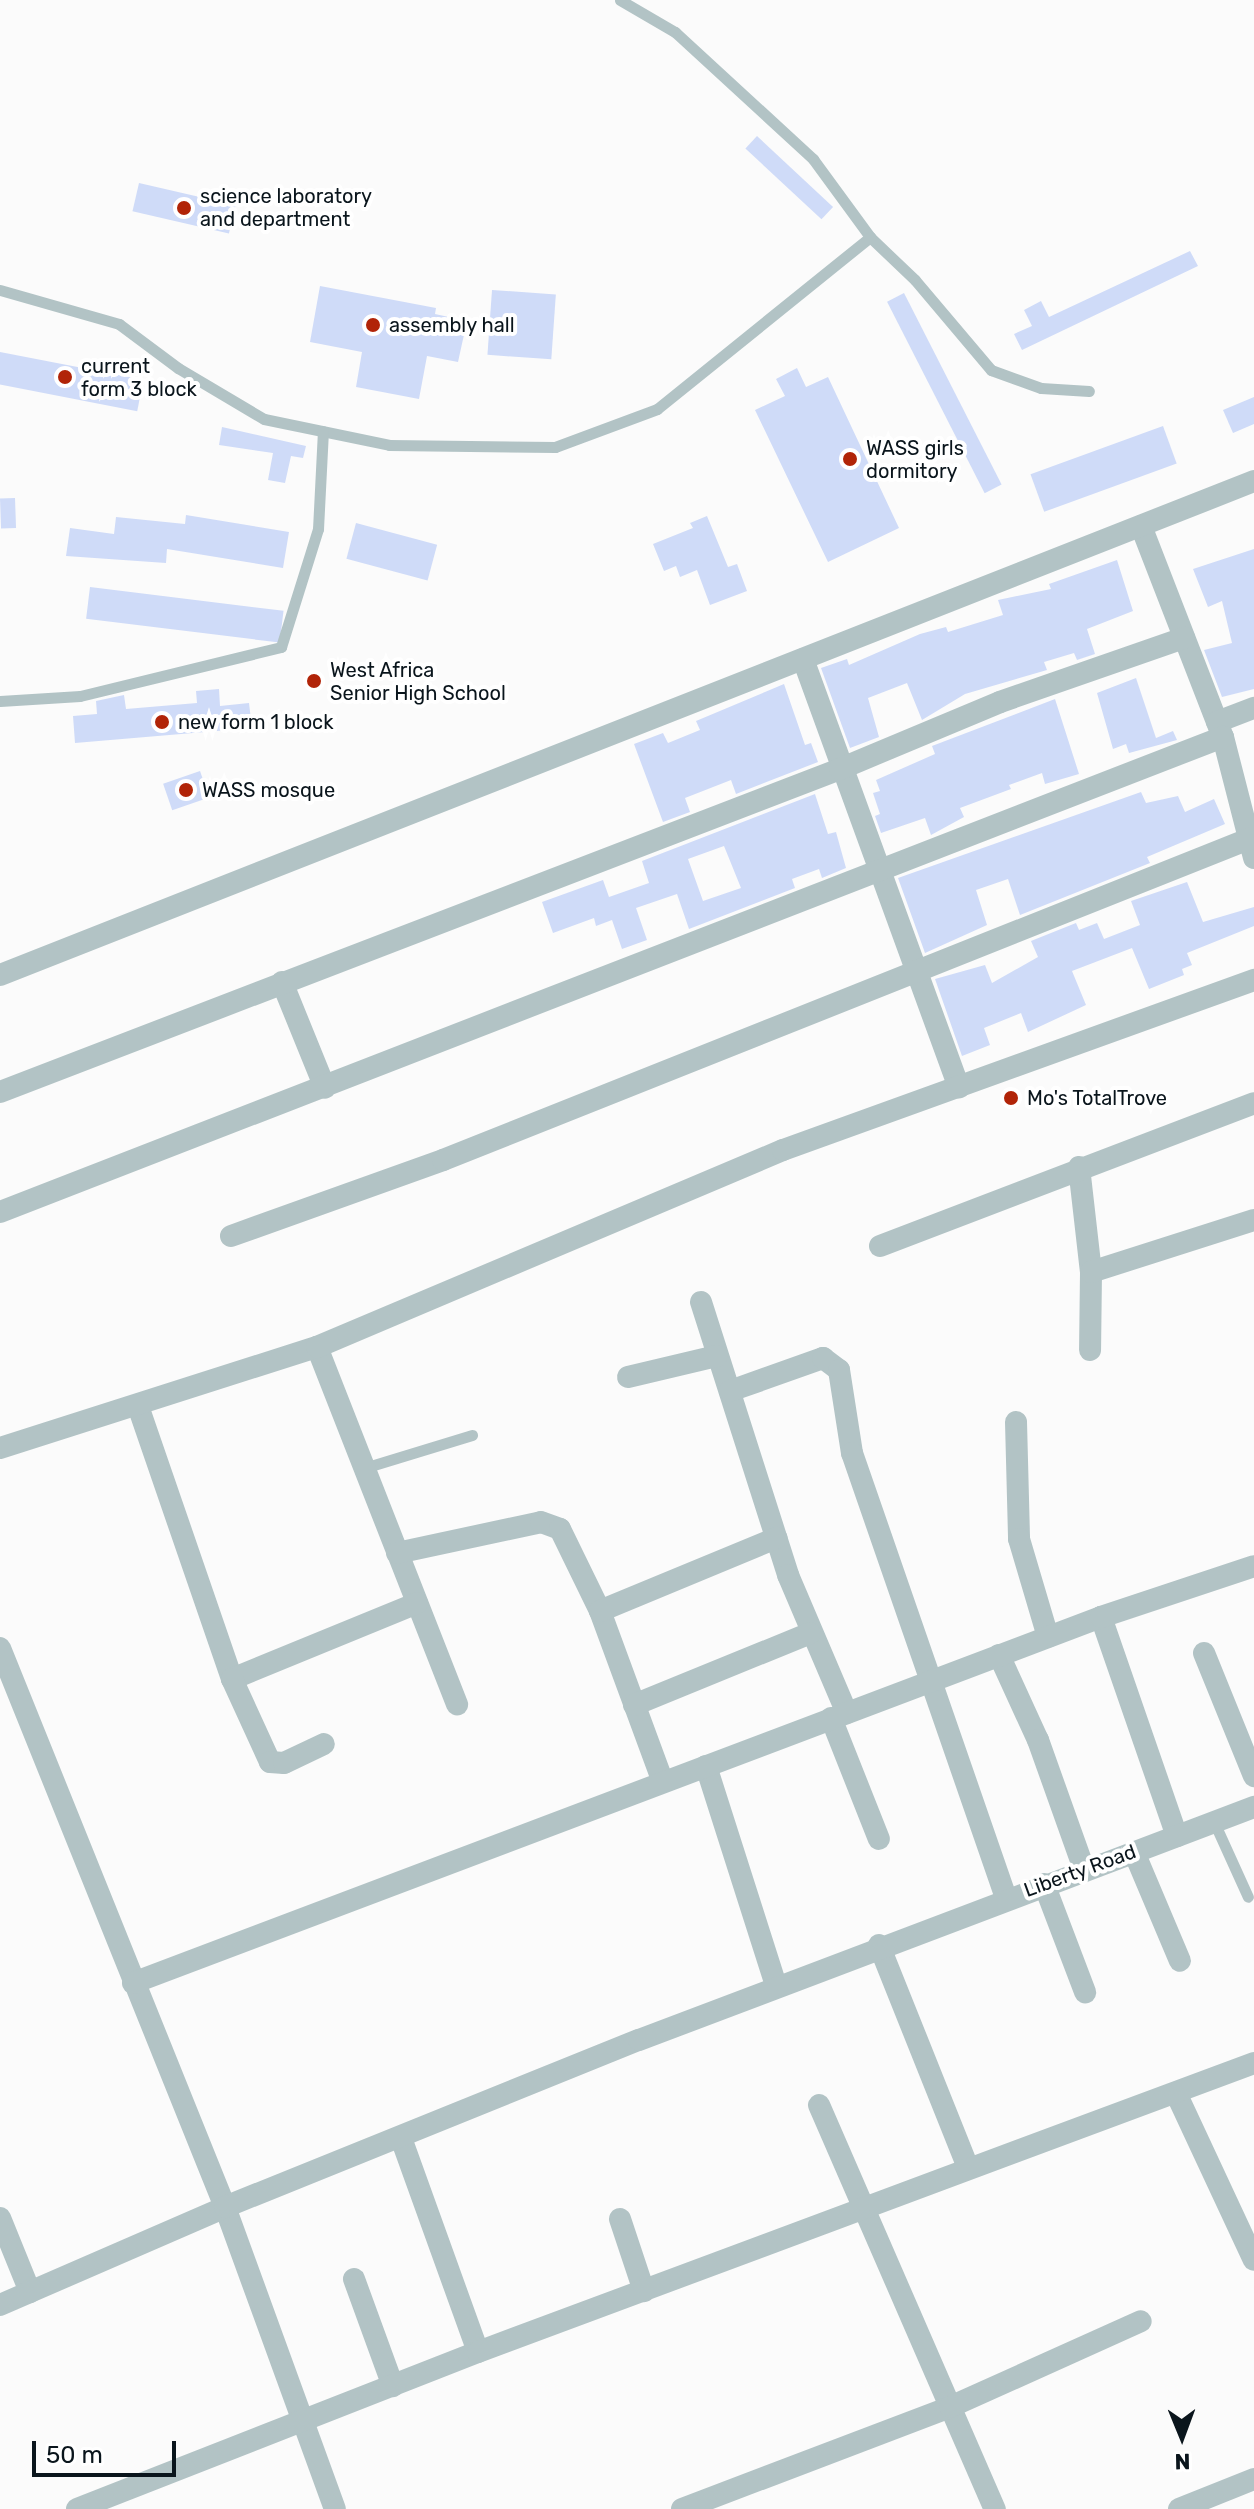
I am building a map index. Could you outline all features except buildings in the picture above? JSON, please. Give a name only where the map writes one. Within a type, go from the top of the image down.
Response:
[{"type":"street","points":[[0,975],[1254,481]]},
{"type":"street","points":[[231,1236],[443,1160],[917,971],[1252,848],[1220,729],[1141,526]]},
{"type":"street","points":[[0,1092],[840,769],[1000,702],[1184,638]]},
{"type":"street","points":[[803,659],[840,769],[959,1087]]},
{"type":"street","points":[[0,1212],[880,870],[1220,729],[1254,708]]},
{"type":"street","points":[[0,1448],[317,1347],[783,1150],[1254,980]]},
{"type":"street","points":[[282,982],[325,1088]]},
{"type":"street","points":[[880,1246],[1079,1167],[1254,1103]]},
{"type":"street","points":[[1079,1167],[1091,1272],[1090,1350]]},
{"type":"street","points":[[1091,1272],[1254,1220]]},
{"type":"street","points":[[701,1302],[776,1538],[879,1839]]},
{"type":"street","points":[[317,1347],[457,1705]]},
{"type":"street","points":[[628,1377],[717,1356]]},
{"type":"street","points":[[730,1391],[823,1358],[839,1370],[852,1453],[1006,1898]]},
{"type":"street","points":[[138,1406],[232,1679],[270,1762],[284,1763],[324,1744]]},
{"type":"street","points":[[1016,1422],[1019,1539],[1048,1637]]},
{"type":"street","points":[[397,1553],[541,1522],[560,1529],[600,1611],[663,1782]]},
{"type":"street","points":[[600,1611],[776,1538]]},
{"type":"street","points":[[133,1983],[1101,1617],[1254,1566]]},
{"type":"street","points":[[232,1679],[417,1603]]},
{"type":"street","points":[[1101,1617],[1177,1836]]},
{"type":"street","points":[[634,1705],[810,1633]]},
{"type":"street","points":[[0,1648],[225,2207],[335,2509]]},
{"type":"street","points":[[1204,1653],[1254,1776]]},
{"type":"street","points":[[999,1655],[1038,1740],[1084,1869]]},
{"type":"street","points":[[706,1766],[776,1986]]},
{"type":"street","name":"Liberty Road","points":[[0,2305],[225,2207],[879,1945],[1254,1807]]},
{"type":"street","points":[[1134,1852],[1180,1961]]},
{"type":"street","points":[[1044,1884],[1085,1992]]},
{"type":"street","points":[[879,1945],[968,2168]]},
{"type":"street","points":[[77,2509],[478,2352],[862,2212],[968,2168],[1254,2063]]},
{"type":"street","points":[[1176,2093],[1254,2260]]},
{"type":"street","points":[[819,2105],[862,2212],[995,2509]]},
{"type":"street","points":[[401,2138],[478,2352]]},
{"type":"street","points":[[0,2218],[30,2292]]},
{"type":"street","points":[[620,2219],[644,2291]]},
{"type":"street","points":[[354,2279],[393,2386]]},
{"type":"street","points":[[682,2509],[950,2407],[1141,2321]]},
{"type":"street","points":[[1179,2509],[1254,2479]]},
{"type":"lane","points":[[620,0],[675,32],[728,77],[813,159],[870,237],[915,280],[991,370],[1041,388],[1089,391]]},
{"type":"lane","points":[[0,290],[119,324],[178,368],[264,419],[389,445],[478,450],[555,447],[619,426],[683,392],[870,237]]},
{"type":"lane","points":[[0,701],[80,696],[281,647],[318,529],[323,431]]},
{"type":"lane","points":[[364,1468],[472,1435]]},
{"type":"lane","points":[[1214,1822],[1248,1897]]},
{"type":"place","name":"science laboratory and department","points":[[184,208]]},
{"type":"place","name":"assembly hall","points":[[373,325]]},
{"type":"place","name":"current form 3 block","points":[[65,377]]},
{"type":"place","name":"WASS girls dormitory","points":[[850,459]]},
{"type":"place","name":"West Africa Senior High School","points":[[314,681]]},
{"type":"place","name":"new form 1 block","points":[[162,722]]},
{"type":"place","name":"WASS mosque","points":[[186,790]]},
{"type":"place","name":"Mo's TotalTrove","points":[[1011,1098]]}]
